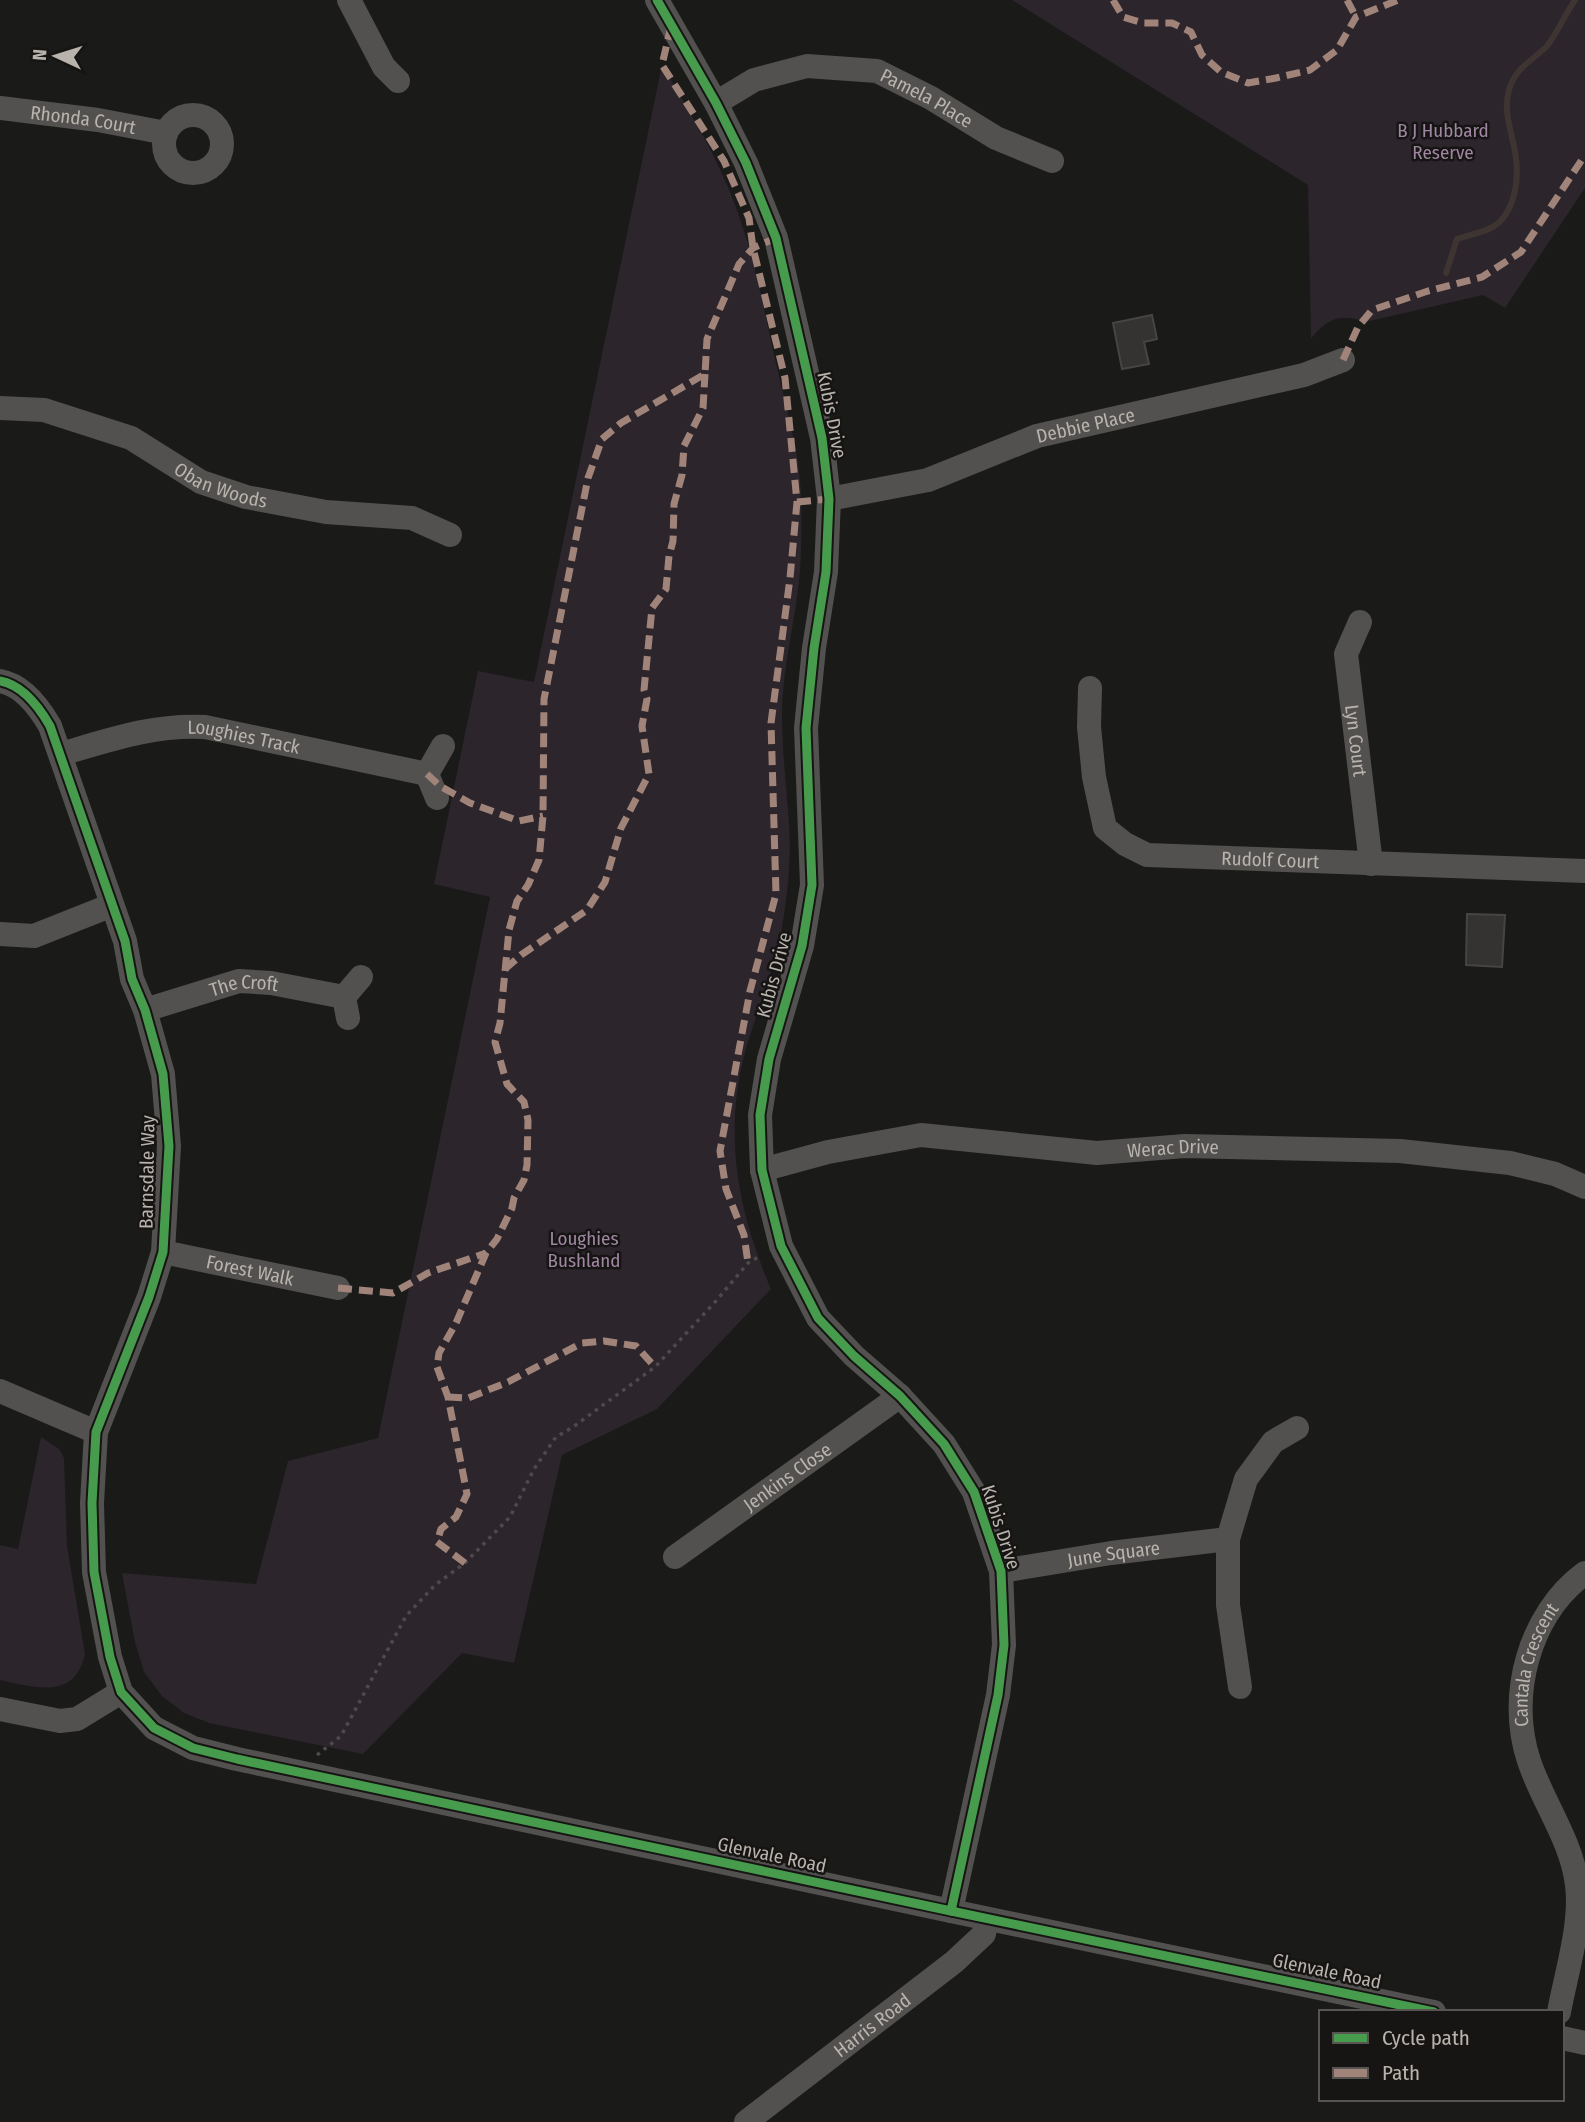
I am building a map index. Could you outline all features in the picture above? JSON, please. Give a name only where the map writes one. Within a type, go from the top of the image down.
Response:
[{"type":"street","points":[[349,0],[384,67],[398,81]]},
{"type":"street","name":"Kubis Drive","points":[[657,0],[716,103],[746,163],[776,238],[822,438],[828,499],[826,572],[814,648],[806,728],[812,885],[802,946],[769,1059],[760,1115],[762,1170],[781,1246],[818,1318],[854,1356],[900,1396],[944,1444],[974,1492],[1001,1571],[1004,1645],[999,1695],[951,1912]]},
{"type":"street","name":"Pamela Place","points":[[716,103],[754,80],[807,66],[877,71],[931,98],[996,138],[1052,161]]},
{"type":"street","name":"Rhonda Court","points":[[0,108],[98,120],[166,133]]},
{"type":"street","name":"Debbie Place","points":[[828,499],[928,480],[1037,436],[1304,375],[1343,360]]},
{"type":"street","name":"Oban Woods","points":[[0,408],[44,410],[131,438],[201,482],[246,497],[326,512],[412,518],[450,535]]},
{"type":"street","name":"Lyn Court","points":[[1360,622],[1346,654],[1371,864]]},
{"type":"street","name":"Barnsdale Way","points":[[0,681],[8,682],[38,706],[50,726],[125,941],[132,979],[145,1010],[163,1074],[169,1146],[163,1252],[149,1297],[96,1433],[92,1503],[94,1572],[110,1657],[121,1692]]},
{"type":"street","name":"Rudolf Court","points":[[1090,688],[1089,727],[1094,777],[1105,828],[1125,844],[1147,855],[1585,871]]},
{"type":"street","name":"Loughies Track","points":[[61,754],[154,728],[205,727],[428,774]]},
{"type":"street","points":[[437,798],[428,774],[443,746]]},
{"type":"street","points":[[0,934],[34,936],[112,905]]},
{"type":"street","name":"The Croft","points":[[145,1010],[239,981],[271,983],[346,1008],[361,977]]},
{"type":"street","name":"Werac Drive","points":[[762,1170],[828,1152],[920,1135],[1097,1153],[1185,1146],[1400,1151],[1510,1163],[1555,1174],[1585,1187]]},
{"type":"street","name":"Forest Walk","points":[[163,1252],[344,1289]]},
{"type":"street","points":[[0,1391],[96,1433]]},
{"type":"street","name":"Jenkins Close","points":[[675,1557],[900,1396]]},
{"type":"street","points":[[1240,1687],[1228,1605],[1228,1539],[1246,1479],[1273,1442],[1297,1428]]},
{"type":"street","name":"June Square","points":[[1001,1571],[1111,1553],[1228,1539]]},
{"type":"street","name":"Cantala Crescent","points":[[1559,2010],[1578,1903],[1580,1871],[1528,1760],[1521,1729],[1520,1698],[1526,1663],[1540,1627],[1557,1601],[1585,1573]]},
{"type":"street","points":[[0,1709],[60,1721],[77,1719],[121,1692]]},
{"type":"street","name":"Glenvale Road","points":[[121,1692],[154,1728],[193,1748],[951,1912],[1424,2010]]},
{"type":"street","name":"Harris Road","points":[[746,2122],[954,1962],[984,1934],[987,1919]]},
{"type":"street","points":[[1564,2038],[1585,2043]]},
{"type":"path","points":[[297,1771],[341,1736],[406,1616],[435,1585],[464,1563],[510,1517],[534,1469],[556,1437],[654,1367],[716,1301],[748,1262]]},
{"type":"green space","name":"B J Hubbard Reserve","points":[[1012,0],[1585,0],[1585,188],[1505,308],[1483,295],[1365,322],[1349,318],[1335,319],[1323,326],[1311,339],[1308,185]]},
{"type":"green space","name":"Loughies Bushland","points":[[662,65],[709,147],[740,217],[793,435],[800,485],[800,568],[785,674],[782,717],[790,835],[788,887],[779,942],[748,1042],[736,1105],[735,1136],[741,1197],[771,1289],[657,1409],[562,1455],[514,1663],[462,1653],[363,1754],[209,1723],[184,1713],[162,1696],[144,1672],[135,1642],[122,1573],[256,1584],[288,1461],[378,1438],[490,897],[434,884],[478,671],[534,682]]},
{"type":"green space","points":[[41,1437],[59,1449],[64,1458],[67,1546],[85,1654],[80,1669],[72,1679],[63,1685],[51,1687],[26,1686],[0,1680],[0,1545],[18,1549]]},
{"type":"building","points":[[1152,315],[1157,339],[1144,342],[1149,364],[1122,369],[1113,323]]},
{"type":"building","points":[[1467,914],[1505,915],[1502,967],[1466,965]]},
{"type":"waterway","points":[[1446,273],[1457,239],[1493,227],[1510,206],[1516,187],[1517,168],[1507,108],[1509,90],[1520,70],[1547,46],[1575,0]]},
{"type":"marked path","points":[[1113,0],[1123,17],[1143,23],[1172,23],[1191,32],[1202,55],[1221,72],[1248,83],[1310,70],[1337,50],[1356,17],[1398,0]]},
{"type":"marked path","points":[[1347,0],[1356,17]]},
{"type":"marked path","points":[[671,26],[662,65],[724,161],[749,218],[753,248],[785,378],[797,502],[771,723],[776,894],[750,991],[720,1151],[726,1189],[744,1235],[748,1263]]},
{"type":"marked path","points":[[1343,360],[1358,327],[1372,310],[1428,291],[1482,277],[1521,252],[1585,155]]},
{"type":"marked path","points":[[465,1563],[437,1542],[441,1529],[456,1517],[467,1494],[448,1397],[437,1367],[439,1353],[456,1323],[486,1253],[497,1239],[512,1208],[514,1198],[524,1180],[527,1165],[528,1120],[524,1102],[507,1084],[495,1042],[500,1023],[509,930],[517,901],[528,885],[539,860],[543,816],[544,699],[588,478],[602,439],[621,423],[705,374],[707,339],[739,264],[753,248],[776,238]]},
{"type":"marked path","points":[[505,969],[587,910],[605,882],[621,828],[649,774],[642,726],[647,699],[644,690],[652,608],[666,589],[673,541],[674,504],[682,475],[684,446],[703,408],[705,374]]},
{"type":"marked path","points":[[797,502],[829,499]]},
{"type":"marked path","points":[[427,774],[440,786],[470,803],[519,821],[543,816]]},
{"type":"marked path","points":[[338,1288],[393,1293],[428,1273],[486,1253]]},
{"type":"marked path","points":[[448,1397],[468,1398],[508,1382],[582,1343],[604,1341],[636,1346],[655,1367]]},
{"type":"cycle path","points":[[657,0],[716,103],[746,163],[776,238],[822,438],[829,499],[826,572],[814,648],[806,728],[812,885],[802,946],[769,1059],[760,1115],[762,1170],[781,1246],[818,1318],[854,1356],[900,1396],[944,1444],[974,1492],[1001,1571],[1004,1645],[998,1695],[951,1911]]},
{"type":"cycle path","points":[[0,681],[23,692],[50,726],[125,941],[132,979],[145,1010],[163,1074],[169,1146],[163,1252],[149,1297],[96,1432],[92,1503],[94,1572],[110,1657],[121,1692],[154,1728],[193,1748],[237,1759],[1424,2010]]}]
